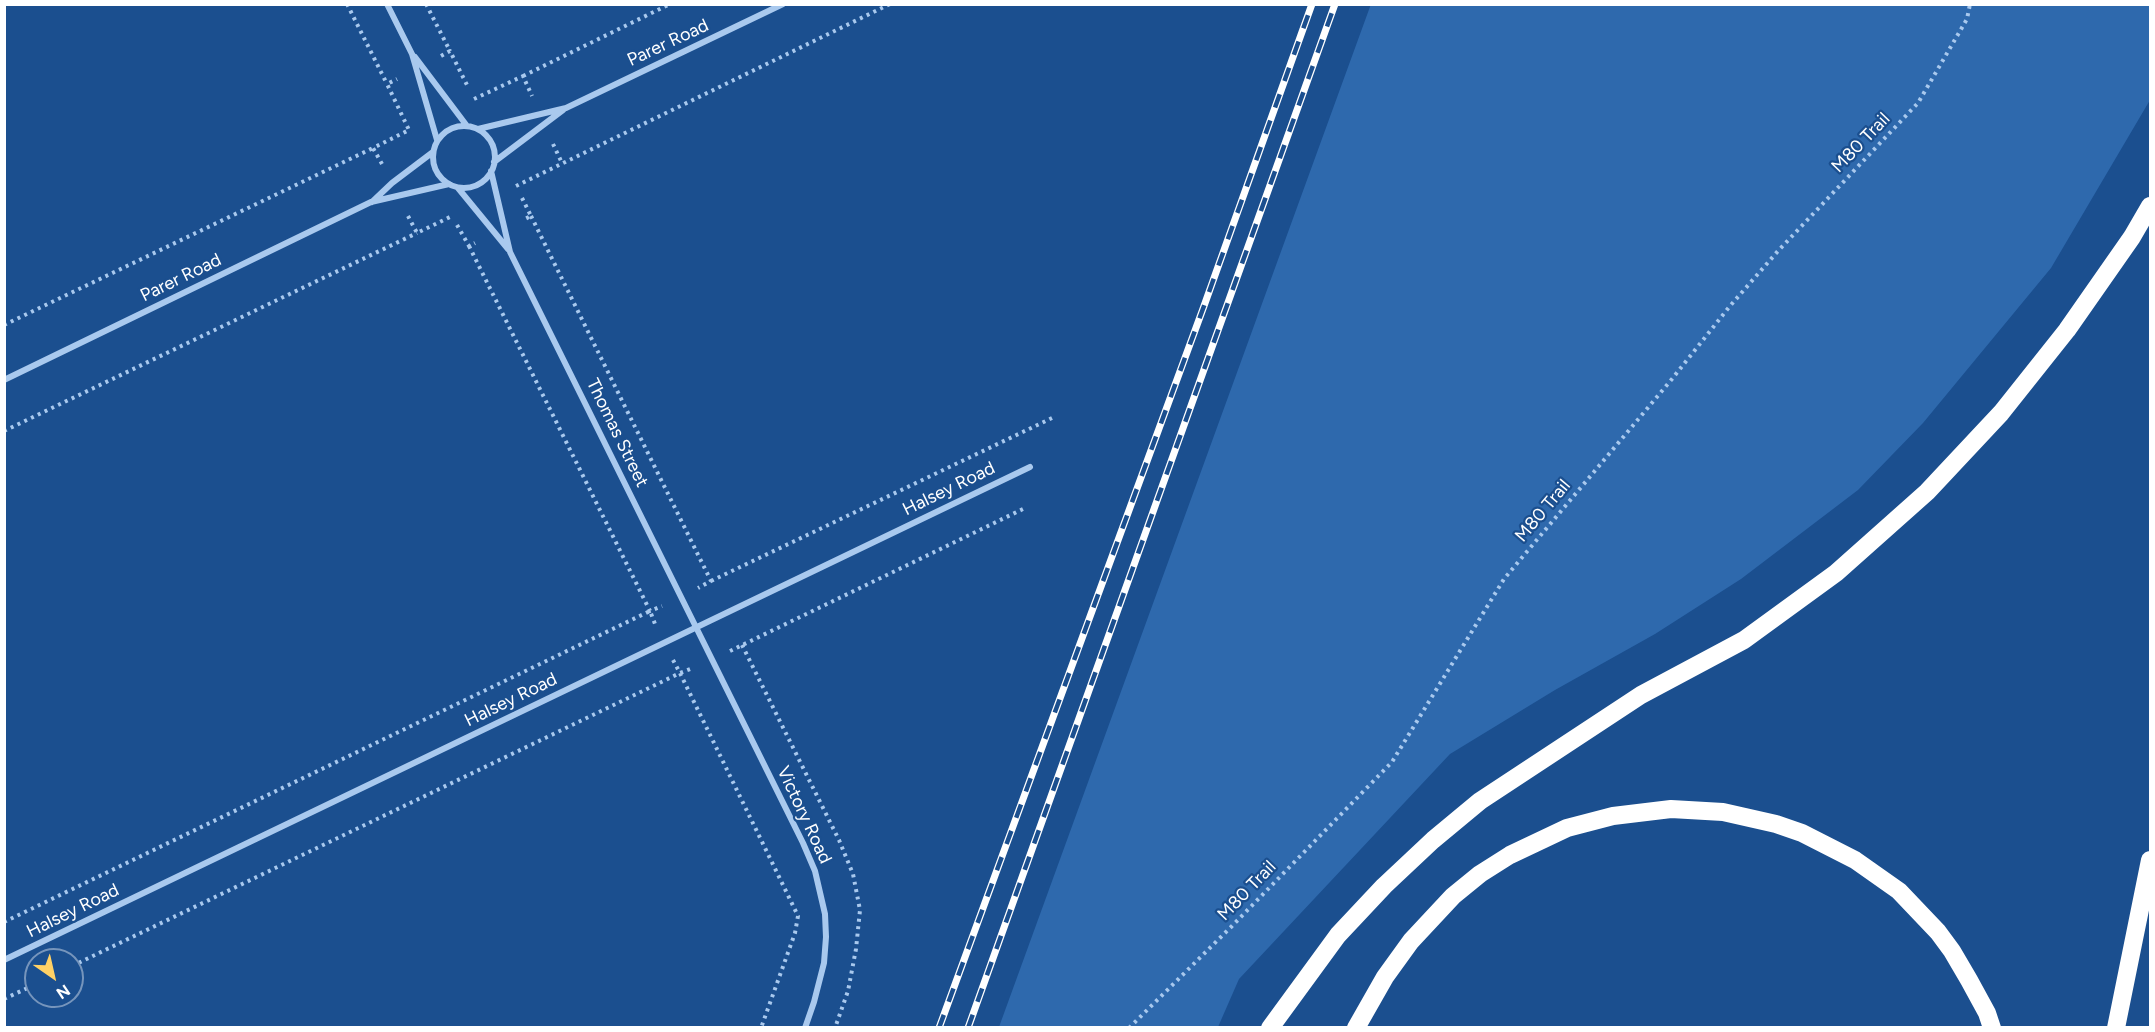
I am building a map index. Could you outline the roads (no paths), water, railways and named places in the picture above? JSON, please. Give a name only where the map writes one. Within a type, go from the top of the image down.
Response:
[{"type":"highway","points":[[1270,1028],[1338,935],[1384,886],[1433,840],[1480,801],[1641,695],[1744,640],[1836,573],[1927,492],[2001,413],[2067,330],[2151,206]]},
{"type":"highway","points":[[1356,1028],[1385,977],[1411,941],[1453,896],[1480,874],[1510,855],[1567,828],[1613,816],[1671,809],[1724,812],[1776,824],[1802,833],[1855,860],[1899,891],[1938,932],[1969,980],[1987,1013],[1992,1028]]},
{"type":"highway","points":[[2116,1028],[2151,860]]},
{"type":"street","points":[[387,4],[412,54],[437,140]]},
{"type":"street","name":"Parer Road","points":[[478,129],[566,108],[783,4]]},
{"type":"street","points":[[412,54],[467,126]]},
{"type":"street","name":"Parer Road","points":[[494,162],[566,108]]},
{"type":"street","points":[[467,126],[478,129],[492,143],[495,152],[494,162],[486,179],[468,188],[458,188],[441,179],[435,171],[433,152],[437,140],[450,129],[467,126]]},
{"type":"street","name":"Parer Road","points":[[371,202],[433,152]]},
{"type":"street","name":"Thomas Street","points":[[491,171],[510,252]]},
{"type":"street","name":"Parer Road","points":[[4,380],[371,202],[448,184]]},
{"type":"street","name":"Thomas Street","points":[[458,188],[510,252],[696,628]]},
{"type":"street","name":"Halsey Road","points":[[4,960],[1030,467]]},
{"type":"street","name":"Victory Road","points":[[696,628],[803,843],[820,890],[826,937],[824,963],[805,1028]]},
{"type":"railway","points":[[939,1028],[1204,306],[1312,4]]},
{"type":"railway","points":[[968,1028],[1335,4]]}]
